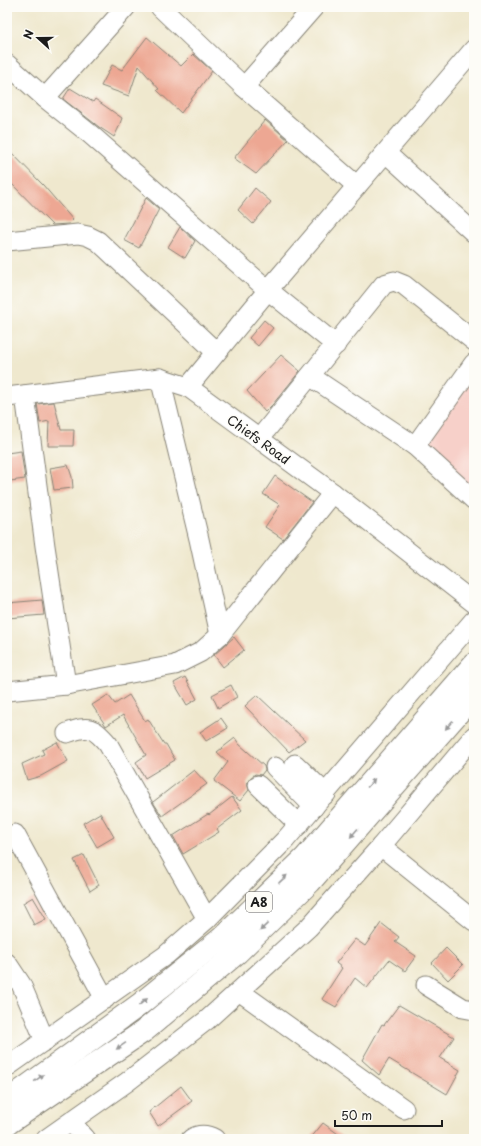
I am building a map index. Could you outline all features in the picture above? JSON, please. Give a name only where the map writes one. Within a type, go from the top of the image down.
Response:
[{"type":"highway","name":"A8","points":[[7,1101],[139,1005],[223,937],[305,858],[474,664]]},
{"type":"highway","name":"A8","points":[[7,1124],[144,1031],[238,952],[310,882],[474,695]]},
{"type":"street","points":[[45,98],[126,7]]},
{"type":"street","points":[[160,7],[244,87],[357,186]]},
{"type":"street","points":[[244,87],[314,7]]},
{"type":"street","points":[[188,387],[268,290],[474,49]]},
{"type":"street","points":[[7,64],[45,98],[90,134],[268,290],[336,344]]},
{"type":"street","points":[[386,153],[474,233]]},
{"type":"street","points":[[7,241],[78,234],[88,236],[98,241],[216,352]]},
{"type":"street","points":[[259,439],[384,284],[394,282],[404,285],[474,341]]},
{"type":"street","points":[[415,446],[474,363]]},
{"type":"street","points":[[310,376],[415,446],[474,500]]},
{"type":"street","points":[[160,378],[220,635]]},
{"type":"street","name":"Chiefs Road","points":[[16,396],[160,378],[188,387],[333,493],[474,603]]},
{"type":"street","points":[[16,396],[45,546],[66,685]]},
{"type":"street","points":[[7,691],[66,685],[175,665],[201,652],[220,635],[333,493]]},
{"type":"street","points":[[7,1067],[166,955],[207,919],[299,825],[474,620]]},
{"type":"street","points":[[67,734],[82,728],[90,729],[99,734],[108,744],[207,919]]},
{"type":"street","points":[[46,1139],[127,1082],[207,1020],[309,927],[381,846],[474,736]]},
{"type":"street","points":[[295,764],[320,801]]},
{"type":"street","points":[[275,767],[320,801]]},
{"type":"street","points":[[258,785],[299,825]]},
{"type":"street","points":[[15,834],[105,999]]},
{"type":"street","points":[[381,846],[474,921]]},
{"type":"street","points":[[7,963],[21,984],[45,1041]]},
{"type":"street","points":[[426,985],[463,1008],[474,1010]]},
{"type":"street","points":[[239,991],[404,1109]]},
{"type":"street","points":[[71,1122],[86,1139]]},
{"type":"street","points":[[191,1139],[200,1135],[208,1135],[215,1139]]},
{"type":"shaded area","points":[[474,367],[474,493],[421,444]]},
{"type":"building","points":[[147,37],[181,66],[193,54],[212,71],[181,113],[157,90],[159,89],[139,66],[129,96],[101,86],[112,65],[122,70]]},
{"type":"building","points":[[70,88],[93,102],[95,99],[122,118],[114,137],[63,99]]},
{"type":"building","points":[[265,120],[288,140],[256,174],[234,158]]},
{"type":"building","points":[[7,148],[43,185],[73,220],[69,224],[52,225],[7,179]]},
{"type":"building","points":[[255,188],[271,202],[253,224],[238,210]]},
{"type":"building","points":[[146,198],[159,209],[139,248],[124,240]]},
{"type":"building","points":[[180,227],[195,241],[185,258],[168,247]]},
{"type":"building","points":[[264,320],[273,328],[258,346],[249,338]]},
{"type":"building","points":[[281,355],[300,371],[265,412],[247,391]]},
{"type":"building","points":[[54,402],[61,430],[74,430],[73,446],[48,446],[49,421],[40,423],[37,404]]},
{"type":"building","points":[[21,451],[25,479],[10,481],[7,453]]},
{"type":"building","points":[[68,465],[72,477],[73,488],[54,490],[50,468]]},
{"type":"building","points":[[275,476],[312,502],[283,539],[265,527],[280,505],[263,494]]},
{"type":"building","points":[[42,600],[44,615],[7,618],[7,603]]},
{"type":"building","points":[[234,637],[244,650],[223,667],[214,655]]},
{"type":"building","points":[[185,677],[197,699],[187,705],[174,683]]},
{"type":"building","points":[[231,685],[237,697],[218,708],[212,695]]},
{"type":"building","points":[[108,695],[115,704],[129,695],[145,721],[148,719],[164,744],[166,744],[175,760],[145,778],[136,762],[146,755],[123,715],[106,726],[92,705]]},
{"type":"building","points":[[257,695],[305,740],[289,752],[245,706]]},
{"type":"building","points":[[221,718],[228,728],[206,741],[200,732]]},
{"type":"building","points":[[235,738],[239,744],[264,766],[265,770],[261,775],[255,774],[250,778],[247,783],[249,790],[240,801],[214,781],[228,762],[217,752]]},
{"type":"building","points":[[57,742],[68,761],[41,776],[27,780],[22,764],[44,754],[42,750]]},
{"type":"building","points":[[194,770],[207,784],[162,816],[153,802]]},
{"type":"building","points":[[232,797],[242,810],[217,829],[219,832],[183,854],[173,836],[208,814],[209,815]]},
{"type":"building","points":[[100,813],[114,837],[97,847],[83,823]]},
{"type":"building","points":[[84,855],[99,885],[90,891],[74,860]]},
{"type":"building","points":[[33,897],[46,919],[34,925],[23,903]]},
{"type":"building","points":[[381,923],[399,937],[395,942],[416,956],[405,971],[389,960],[367,988],[355,978],[336,1007],[322,999],[342,968],[336,963],[355,939],[365,946]]},
{"type":"building","points":[[446,948],[463,965],[448,980],[432,963]]},
{"type":"building","points":[[399,1005],[454,1037],[440,1058],[460,1070],[447,1094],[389,1059],[379,1075],[362,1060],[382,1024],[384,1025]]},
{"type":"building","points":[[181,1086],[192,1101],[158,1126],[149,1112]]},
{"type":"building","points":[[323,1123],[345,1139],[310,1139]]}]
